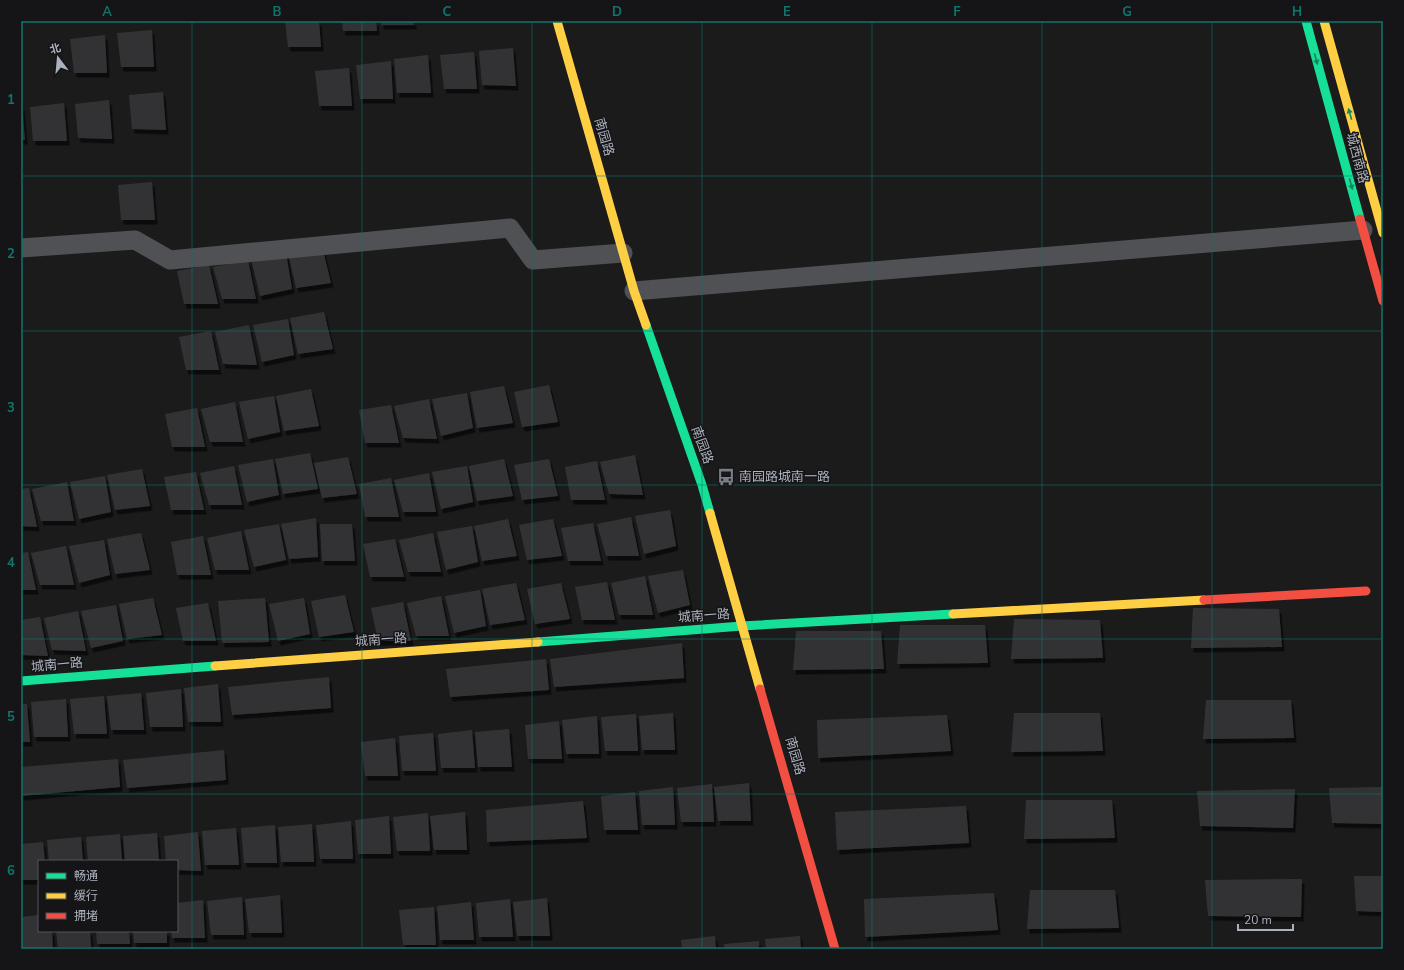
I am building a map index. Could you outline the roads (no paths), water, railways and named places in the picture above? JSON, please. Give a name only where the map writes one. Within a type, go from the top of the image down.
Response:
[{"type":"street","name":"南园路","points":[[558,21],[634,291],[702,485],[835,949]]},
{"type":"street","name":"城西南路","points":[[1306,21],[1383,301]]},
{"type":"street","name":"城西南路","points":[[1324,21],[1383,233]]},
{"type":"street","points":[[21,248],[135,240],[170,260],[510,228],[533,260],[623,253]]},
{"type":"street","points":[[634,291],[1363,230]]},
{"type":"street","name":"城南一路","points":[[21,681],[742,626],[1366,592]]},
{"type":"place","name":"南园路城南一路","points":[[726,477]]}]
